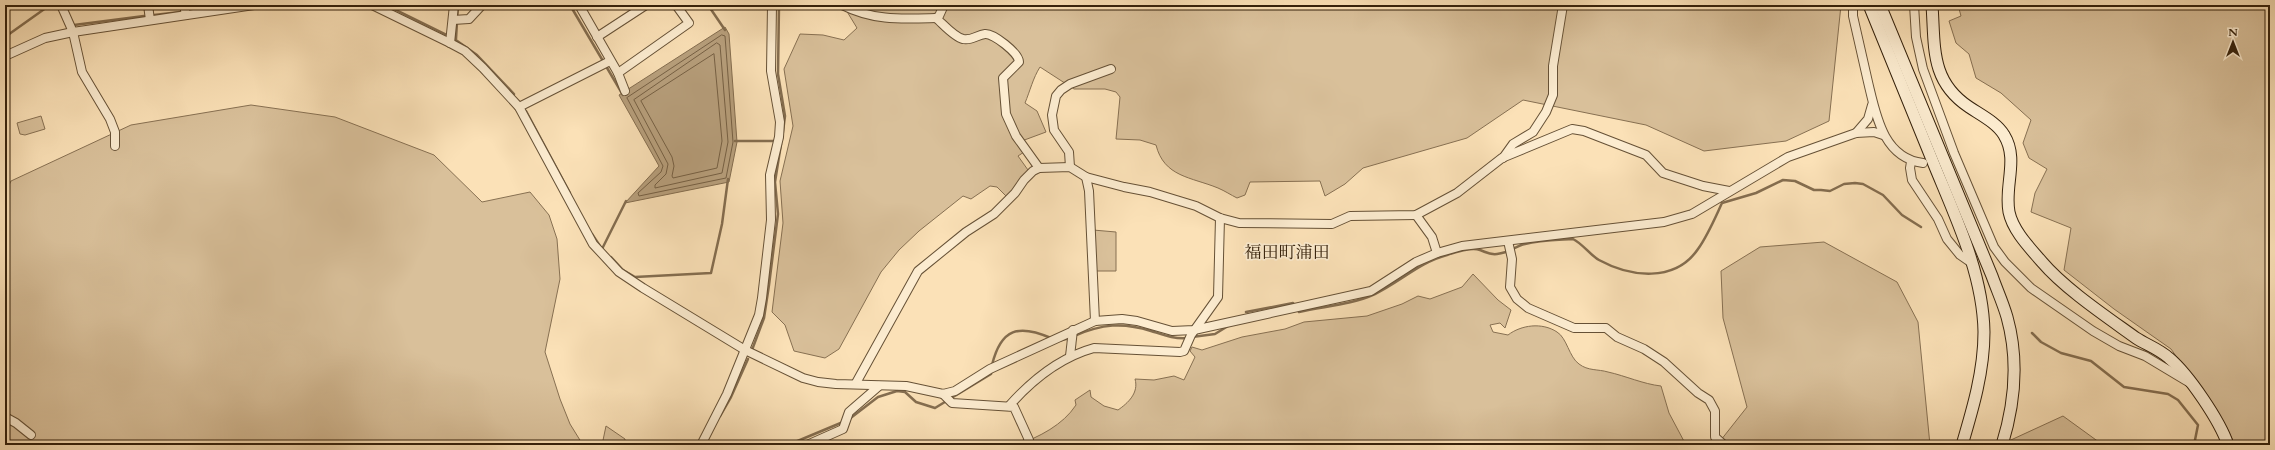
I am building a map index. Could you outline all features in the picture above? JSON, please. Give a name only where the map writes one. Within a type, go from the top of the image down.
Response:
[{"type":"street","points":[[61,5],[73,32],[82,72],[110,119],[115,132],[115,146]]},
{"type":"street","points":[[148,5],[150,20]]},
{"type":"street","points":[[184,5],[186,15]]},
{"type":"street","points":[[5,56],[45,38],[73,32],[186,15],[221,7],[254,5]]},
{"type":"street","points":[[372,5],[451,39],[484,68],[519,107],[576,216],[593,244],[604,258],[643,288],[745,350],[811,380],[836,384],[906,386],[947,399],[1014,407],[1029,440],[1025,445]]},
{"type":"street","points":[[451,39],[456,20],[454,5]]},
{"type":"street","points":[[456,20],[469,19],[482,5]]},
{"type":"street","points":[[579,5],[598,37],[606,63],[618,73],[625,90]]},
{"type":"street","points":[[598,37],[646,5]]},
{"type":"street","points":[[618,73],[689,23],[676,5]]},
{"type":"street","points":[[701,445],[727,394],[759,315],[762,298],[771,220],[770,175],[779,137],[780,122],[771,71],[772,5]]},
{"type":"street","points":[[842,5],[860,14],[872,17],[936,18],[962,39],[968,39],[985,34],[993,35],[1016,53],[1019,62],[1003,78],[1006,114],[1016,136],[1039,168]]},
{"type":"street","points":[[936,18],[939,16],[944,5]]},
{"type":"street","points":[[856,384],[918,271],[966,232],[994,214],[1015,193],[1024,180],[1033,171],[1039,168],[1070,167],[1086,177],[1150,192],[1196,206],[1220,218],[1239,223],[1332,224],[1350,216],[1416,214],[1457,193],[1502,158],[1513,144],[1533,132],[1546,112],[1552,95],[1553,66],[1563,5]]},
{"type":"street","points":[[1853,5],[1853,16],[1873,104],[1883,135],[1897,151],[1911,162],[1923,163]]},
{"type":"street","points":[[1869,5],[1973,264],[1980,295],[1983,349],[1979,385],[1962,445]]},
{"type":"street","points":[[1880,5],[1992,276],[2007,317],[2014,350],[2014,389],[2012,408],[2002,445]]},
{"type":"street","points":[[1914,5],[1916,37],[1923,69],[1952,154],[1994,247],[2005,262],[2031,288],[2093,331],[2120,346],[2145,356],[2190,383]]},
{"type":"street","points":[[1932,5],[1936,60],[1943,82],[1957,99],[1995,124],[2004,134],[2008,144],[2011,165],[2008,201],[2012,222],[2018,232],[2056,276],[2138,339],[2170,358],[2224,430],[2228,445]]},
{"type":"street","points":[[519,107],[606,63]]},
{"type":"street","points":[[1070,167],[1069,152],[1054,130],[1052,115],[1056,96],[1061,90],[1070,84],[1111,69]]},
{"type":"street","points":[[1856,133],[1868,118],[1873,104]]},
{"type":"street","points":[[1502,158],[1566,130],[1584,131],[1646,155],[1662,173],[1703,186],[1729,191]]},
{"type":"street","points":[[947,399],[955,390],[992,368],[1054,339],[1073,334],[1095,321],[1122,319],[1137,320],[1172,331],[1192,335],[1296,308],[1371,291],[1416,262],[1437,253],[1462,246],[1510,248],[1664,222],[1692,214],[1788,157],[1856,133],[1874,132],[1883,135]]},
{"type":"street","points":[[1911,162],[1910,168],[1912,180],[1938,219],[1947,239],[1960,255],[1973,264]]},
{"type":"street","points":[[1086,177],[1095,321]]},
{"type":"street","points":[[1416,214],[1432,237],[1437,253]]},
{"type":"street","points":[[1009,406],[1024,388],[1070,356],[1094,348],[1184,351],[1192,335],[1218,297],[1220,218]]},
{"type":"street","points":[[1510,248],[1510,287],[1517,299],[1528,308],[1574,328],[1606,328],[1617,337],[1644,349],[1664,362],[1698,393],[1709,400],[1714,411],[1715,437],[1724,445]]},
{"type":"street","points":[[1070,356],[1073,334]]},
{"type":"street","points":[[807,445],[840,430],[845,422],[879,386]]},
{"type":"street","points":[[5,418],[16,423],[30,435]]},
{"type":"shaded area","points":[[843,5],[1841,5],[1829,121],[1786,141],[1704,151],[1646,125],[1523,100],[1467,138],[1363,168],[1345,184],[1325,196],[1320,181],[1250,182],[1245,195],[1237,198],[1218,188],[1180,174],[1165,164],[1156,145],[1140,140],[1116,139],[1120,97],[1116,92],[1105,89],[1074,89],[1040,67],[1033,80],[1025,103],[1037,111],[1046,132],[1019,142],[1024,152],[1018,156],[1028,170],[1007,197],[997,187],[990,186],[971,199],[963,196],[919,231],[899,250],[881,272],[839,349],[825,358],[794,351],[785,325],[772,312],[783,223],[780,181],[793,126],[784,69],[800,34],[823,35],[844,40],[857,28]]},
{"type":"shaded area","points":[[1958,5],[2270,5],[2270,445],[2235,445],[2227,428],[2171,349],[2114,309],[2064,270],[2071,228],[2031,212],[2035,193],[2047,169],[2029,158],[2023,143],[2031,120],[2001,93],[1976,78],[1969,54],[1956,43],[1949,21],[1961,16]]},
{"type":"shaded area","points":[[251,105],[335,117],[434,155],[482,202],[530,192],[549,215],[557,239],[560,279],[545,352],[560,399],[570,424],[583,445],[5,445],[5,193],[11,181],[131,125]]},
{"type":"shaded area","points":[[41,116],[45,129],[25,135],[20,134],[17,123]]},
{"type":"shaded area","points":[[1093,230],[1116,232],[1116,271],[1094,271]]},
{"type":"shaded area","points":[[1824,242],[1897,282],[1918,322],[1930,445],[1717,445],[1747,407],[1723,318],[1721,271],[1760,247]]},
{"type":"shaded area","points":[[1473,274],[1498,300],[1511,310],[1505,328],[1500,323],[1490,325],[1493,332],[1508,335],[1525,327],[1545,327],[1557,332],[1560,335],[1573,357],[1582,366],[1648,384],[1661,386],[1669,413],[1686,445],[1017,445],[1050,430],[1071,412],[1076,405],[1075,400],[1090,390],[1091,397],[1104,406],[1118,410],[1132,397],[1136,384],[1135,379],[1154,380],[1174,376],[1184,380],[1195,357],[1190,351],[1192,347],[1202,350],[1242,337],[1285,329],[1304,322],[1367,316],[1402,304],[1418,296],[1430,299],[1462,287]]},
{"type":"shaded area","points":[[2063,416],[2103,445],[2000,445]]},
{"type":"shaded area","points":[[606,426],[625,439],[625,442],[637,445],[602,445]]},
{"type":"water","points":[[725,27],[729,34],[737,142],[729,182],[625,203],[659,166],[619,95]]},
{"type":"waterway","points":[[5,37],[50,5]]},
{"type":"waterway","points":[[386,5],[449,36]]},
{"type":"waterway","points":[[456,39],[458,5]]},
{"type":"waterway","points":[[570,5],[623,95]]},
{"type":"waterway","points":[[708,5],[725,30]]},
{"type":"waterway","points":[[779,5],[778,74],[785,116],[782,139]]},
{"type":"waterway","points":[[191,10],[208,8]]},
{"type":"waterway","points":[[154,15],[180,12]]},
{"type":"waterway","points":[[74,25],[144,16]]},
{"type":"waterway","points":[[453,38],[477,55],[514,94]]},
{"type":"waterway","points":[[526,111],[570,193]]},
{"type":"waterway","points":[[735,141],[775,141]]},
{"type":"waterway","points":[[752,350],[764,318],[769,285],[778,214],[775,182],[781,144]]},
{"type":"waterway","points":[[611,257],[623,270],[635,277],[711,273],[722,224],[728,179]]},
{"type":"waterway","points":[[1246,312],[1293,303],[1299,312],[1357,301],[1375,294],[1419,267],[1437,258],[1464,250],[1473,249],[1490,254],[1497,254],[1521,245],[1543,241],[1573,239],[1596,258],[1611,266],[1638,273],[1652,274],[1665,272],[1688,260],[1698,249],[1702,244],[1722,203],[1756,193],[1783,180],[1795,181],[1814,190],[1830,191],[1844,184],[1863,184],[1883,195],[1902,215],[1921,227]]},
{"type":"waterway","points":[[602,249],[626,201]]},
{"type":"waterway","points":[[592,234],[600,246]]},
{"type":"waterway","points":[[1074,336],[1094,329],[1122,325],[1141,328],[1173,337],[1187,338]]},
{"type":"waterway","points":[[1192,337],[1215,334],[1228,326]]},
{"type":"waterway","points":[[992,365],[1001,343],[1013,332],[1030,331],[1051,338]]},
{"type":"waterway","points":[[2032,333],[2041,342],[2061,353],[2091,361],[2124,387],[2168,394],[2178,400],[2198,425],[2194,445]]},
{"type":"waterway","points":[[1058,341],[1070,338]]},
{"type":"waterway","points":[[720,416],[731,397],[748,359]]},
{"type":"waterway","points":[[848,420],[878,397],[897,391],[905,392],[916,402],[935,408],[991,374],[992,370]]},
{"type":"waterway","points":[[788,445],[843,422]]},
{"type":"district","name":"福田町浦田","points":[[1287,252]]}]
